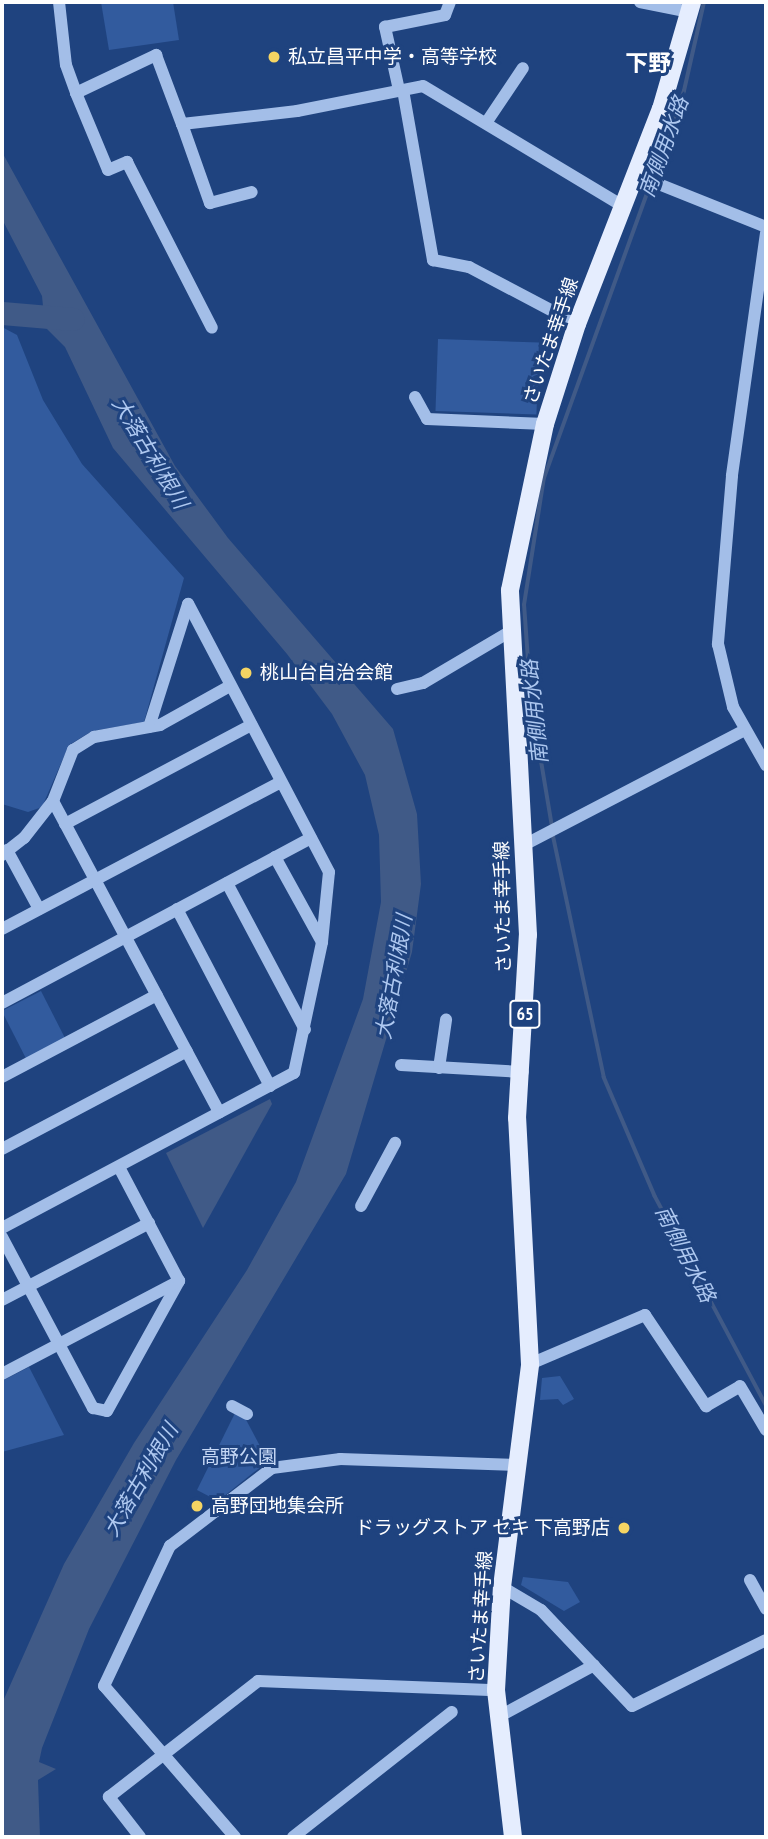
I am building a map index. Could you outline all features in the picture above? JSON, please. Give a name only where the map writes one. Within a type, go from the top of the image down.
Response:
[{"type":"main road","name":"さいたま幸手線","points":[[513,1837],[496,1690],[502,1587],[530,1364],[517,1118],[523,1072],[528,936],[511,631],[514,557],[545,424],[577,324],[636,175],[691,7]]},
{"type":"street","points":[[59,2],[66,65],[108,170],[127,162],[212,328]]},
{"type":"street","points":[[450,2],[445,15],[385,27],[401,90],[433,260],[469,267],[577,324]]},
{"type":"street","points":[[640,2],[691,7]]},
{"type":"street","points":[[76,93],[156,55],[210,203],[252,192]]},
{"type":"street","points":[[486,123],[523,68]]},
{"type":"street","points":[[183,124],[298,111],[423,86],[623,206]]},
{"type":"street","points":[[636,175],[766,227]]},
{"type":"street","points":[[766,233],[719,605],[724,680],[745,730],[766,765]]},
{"type":"street","points":[[415,397],[427,419],[545,424]]},
{"type":"street","points":[[2,1227],[294,1073],[322,943],[329,872],[188,604],[149,727]]},
{"type":"street","points":[[397,689],[423,683],[511,631]]},
{"type":"street","points":[[39,909],[5,853],[53,801],[73,750],[94,737],[149,727],[230,685]]},
{"type":"street","points":[[65,824],[251,725]]},
{"type":"street","points":[[524,845],[745,730]]},
{"type":"street","points":[[2,929],[281,782]]},
{"type":"street","points":[[53,801],[219,1112]]},
{"type":"street","points":[[2,1003],[311,838]]},
{"type":"street","points":[[275,857],[322,943]]},
{"type":"street","points":[[227,883],[305,1030]]},
{"type":"street","points":[[177,909],[270,1086]]},
{"type":"street","points":[[2,1077],[157,995]]},
{"type":"street","points":[[439,1068],[446,1020]]},
{"type":"street","points":[[2,1149],[187,1051]]},
{"type":"street","points":[[401,1065],[523,1072]]},
{"type":"street","points":[[361,1206],[395,1143]]},
{"type":"street","points":[[119,1167],[179,1281]]},
{"type":"street","points":[[2,1300],[149,1223]]},
{"type":"street","points":[[2,1237],[93,1408],[107,1411],[179,1281]]},
{"type":"street","points":[[2,1374],[179,1281]]},
{"type":"street","points":[[530,1364],[645,1315],[706,1406],[740,1386],[766,1430]]},
{"type":"street","points":[[232,1406],[247,1414]]},
{"type":"street","points":[[235,1837],[104,1686],[170,1546],[272,1468],[340,1459],[517,1465]]},
{"type":"street","points":[[750,1580],[766,1609]]},
{"type":"street","points":[[502,1587],[541,1610],[632,1706],[766,1640]]},
{"type":"street","points":[[498,1717],[594,1665]]},
{"type":"street","points":[[140,1837],[109,1797],[258,1681],[496,1690]]},
{"type":"street","points":[[293,1837],[452,1712]]},
{"type":"green space","points":[[101,2],[173,2],[179,40],[109,50]]},
{"type":"green space","points":[[2,327],[17,335],[43,400],[82,464],[184,578],[144,722],[92,731],[69,745],[42,807],[28,812],[2,804]]},
{"type":"green space","points":[[438,339],[539,343],[536,414],[435,411]]},
{"type":"green space","points":[[41,991],[66,1040],[27,1060],[2,1011]]},
{"type":"green space","points":[[29,1367],[64,1435],[2,1452],[2,1381]]},
{"type":"green space","points":[[560,1376],[574,1399],[563,1405],[558,1399],[540,1400],[542,1378]]},
{"type":"green space","name":"高野公園","points":[[236,1411],[243,1414],[268,1461],[218,1501],[197,1490]]},
{"type":"green space","points":[[523,1577],[568,1582],[580,1602],[564,1611],[521,1585]]},
{"type":"water","name":"大落古利根川","points":[[2,152],[175,466],[228,538],[393,729],[417,814],[421,884],[412,952],[346,1174],[176,1460],[89,1629],[42,1748],[39,1762],[56,1769],[38,1780],[40,1837],[2,1837],[4,1699],[64,1564],[134,1443],[247,1270],[296,1182],[363,999],[381,902],[379,835],[365,775],[332,714],[287,654],[113,448],[65,347],[45,327],[42,296],[2,219]]},
{"type":"water","points":[[270,1099],[272,1104],[203,1228],[166,1153]]},
{"type":"waterway","name":"南側用水路","points":[[653,177],[684,91],[704,2]]},
{"type":"waterway","name":"南側用水路","points":[[552,827],[531,702],[524,605],[544,478],[650,185]]},
{"type":"waterway","points":[[2,313],[73,319]]},
{"type":"waterway","name":"南側用水路","points":[[553,834],[604,1077],[655,1196],[766,1405]]},
{"type":"place","name":"私立昌平中学・高等学校","points":[[274,57]]},
{"type":"place","name":"桃山台自治会館","points":[[246,673]]},
{"type":"place","name":"高野団地集会所","points":[[197,1506]]},
{"type":"place","name":"ドラッグストア セキ 下高野店","points":[[624,1528]]},
{"type":"district","name":"下野","points":[[648,63]]}]
